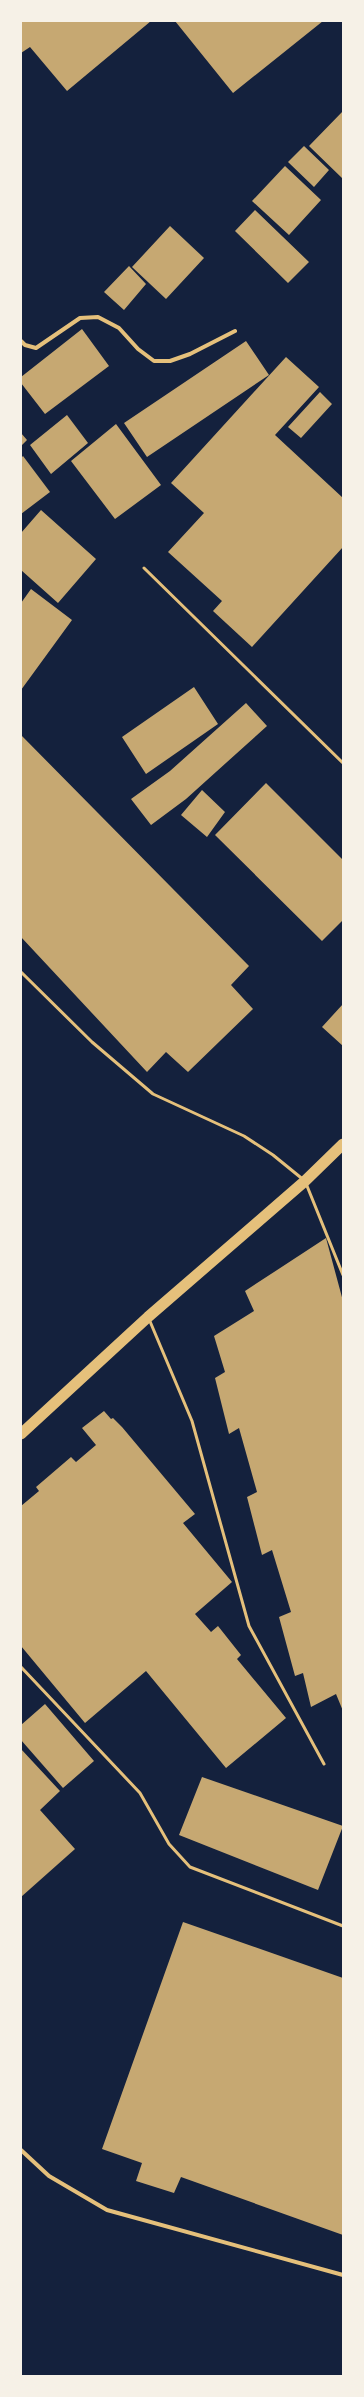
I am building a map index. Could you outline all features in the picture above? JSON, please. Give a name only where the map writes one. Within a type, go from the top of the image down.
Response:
[{"type":"highway","points":[[21,1434],[148,1317],[305,1181],[343,1144]]},
{"type":"street","points":[[21,341],[25,345],[36,348],[80,318],[98,317],[119,328],[138,349],[154,361],[170,361],[235,331]]},
{"type":"street","points":[[21,2150],[49,2176],[107,2210],[343,2275]]},
{"type":"lane","points":[[144,568],[343,763]]},
{"type":"lane","points":[[21,972],[92,1042],[153,1094],[244,1136],[273,1155],[305,1181],[343,1275]]},
{"type":"lane","points":[[148,1317],[192,1421],[249,1626],[324,1764]]},
{"type":"lane","points":[[21,1667],[140,1794],[169,1844],[190,1866],[343,1926]]},
{"type":"building","points":[[21,21],[151,21],[67,91],[30,47],[21,53]]},
{"type":"building","points":[[175,21],[323,21],[233,93]]},
{"type":"building","points":[[343,111],[343,179],[309,146]]},
{"type":"building","points":[[304,146],[329,170],[314,187],[288,162]]},
{"type":"building","points":[[285,166],[321,200],[289,235],[252,201]]},
{"type":"building","points":[[255,210],[309,262],[288,283],[235,231]]},
{"type":"building","points":[[170,226],[204,258],[166,299],[132,267]]},
{"type":"building","points":[[129,266],[146,284],[124,310],[104,292]]},
{"type":"building","points":[[82,329],[109,366],[45,414],[21,383],[21,377]]},
{"type":"building","points":[[246,341],[269,375],[147,457],[124,423]]},
{"type":"building","points":[[286,357],[319,387],[275,435],[343,498],[343,547],[252,647],[213,611],[222,601],[168,552],[204,513],[171,483]]},
{"type":"building","points":[[320,392],[332,404],[301,438],[288,427]]},
{"type":"building","points":[[67,415],[88,443],[51,474],[30,445]]},
{"type":"building","points":[[116,424],[161,485],[115,519],[71,461]]},
{"type":"building","points":[[21,433],[27,440],[21,446]]},
{"type":"building","points":[[23,456],[50,492],[21,514],[21,458]]},
{"type":"building","points":[[41,510],[96,559],[58,603],[21,570],[21,533]]},
{"type":"building","points":[[31,589],[72,620],[21,690],[21,603]]},
{"type":"building","points":[[194,687],[218,724],[146,774],[122,737]]},
{"type":"building","points":[[246,703],[267,726],[186,799],[151,825],[131,799],[170,771]]},
{"type":"building","points":[[21,735],[249,966],[231,985],[253,1009],[188,1072],[166,1052],[147,1072],[21,937]]},
{"type":"building","points":[[266,783],[343,860],[343,920],[322,941],[215,835]]},
{"type":"building","points":[[202,790],[225,812],[207,837],[181,815]]},
{"type":"building","points":[[343,1004],[343,1046],[322,1027]]},
{"type":"building","points":[[326,1238],[343,1301],[343,1711],[336,1694],[311,1707],[303,1673],[295,1676],[279,1617],[291,1612],[272,1550],[262,1555],[247,1497],[257,1492],[239,1428],[229,1434],[215,1378],[225,1372],[214,1336],[254,1311],[245,1291]]},
{"type":"building","points":[[104,1411],[111,1419],[113,1418],[122,1427],[195,1514],[183,1523],[232,1582],[195,1614],[211,1632],[218,1626],[241,1655],[237,1659],[286,1718],[226,1768],[146,1671],[85,1723],[21,1646],[21,1506],[39,1491],[36,1487],[71,1457],[76,1462],[96,1445],[82,1428]]},
{"type":"building","points":[[45,1704],[94,1761],[63,1788],[21,1740],[21,1725]]},
{"type":"building","points":[[21,1749],[60,1791],[40,1810],[75,1849],[21,1897]]},
{"type":"building","points":[[202,1777],[343,1826],[318,1890],[179,1835]]},
{"type":"building","points":[[183,1922],[343,1978],[343,2235],[181,2177],[174,2193],[136,2181],[142,2163],[102,2149]]}]
